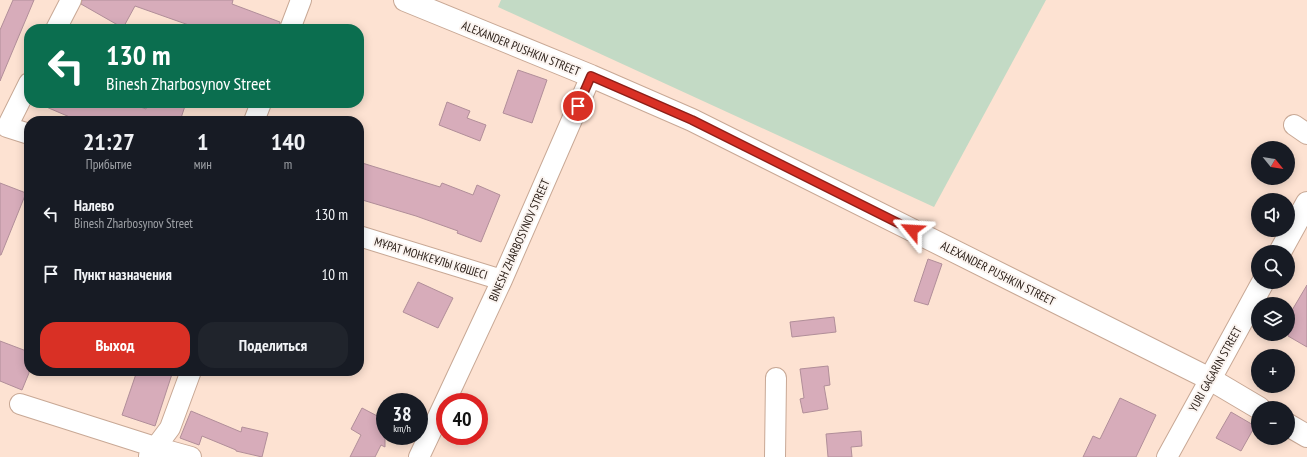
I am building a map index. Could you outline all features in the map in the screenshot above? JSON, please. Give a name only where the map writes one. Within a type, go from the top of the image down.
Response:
[{"type":"street","points":[[59,24],[71,0]]},
{"type":"street","points":[[292,24],[301,0]]},
{"type":"street","name":"ALEXANDER PUSHKIN STREET","points":[[405,0],[591,76],[692,120],[1210,379],[1251,403]]},
{"type":"street","name":"BINESH ZHARBOSYNOV STREET","points":[[449,393],[502,280],[591,76]]},
{"type":"street","points":[[24,94],[7,127],[24,132]]},
{"type":"street","points":[[1284,245],[1307,203]]},
{"type":"street","name":"МҰРАТ МОНКЕҰЛЫ КӨШЕСІ","points":[[364,238],[502,280]]},
{"type":"street","name":"YURI GAGARIN STREET","points":[[1167,457],[1259,289]]},
{"type":"street","points":[[152,452],[170,428],[188,376]]},
{"type":"street","points":[[775,457],[776,378]]},
{"type":"street","points":[[20,404],[152,452],[191,457]]},
{"type":"street","name":"BINESH ZHARBOSYNOV STREET","points":[[419,457],[436,421]]},
{"type":"street","points":[[1295,429],[1307,436]]},
{"type":"green space","points":[[501,0],[1046,0],[934,207],[498,7]]},
{"type":"building","points":[[13,0],[34,0],[0,81],[0,30]]},
{"type":"building","points":[[82,0],[233,0],[232,4],[280,22],[280,24],[186,24],[135,6],[125,24],[116,24],[81,4]]},
{"type":"building","points":[[518,70],[547,80],[532,123],[503,113]]},
{"type":"building","points":[[447,102],[470,111],[467,118],[486,125],[480,141],[439,125]]},
{"type":"building","points":[[49,108],[184,108],[182,116],[67,116]]},
{"type":"building","points":[[364,164],[440,187],[442,183],[473,195],[477,185],[500,195],[481,242],[457,233],[458,231],[416,216],[364,200]]},
{"type":"building","points":[[0,183],[24,192],[24,198],[0,255]]},
{"type":"building","points":[[928,259],[942,264],[928,305],[914,301]]},
{"type":"building","points":[[418,282],[453,298],[438,328],[403,312]]},
{"type":"building","points":[[1307,285],[1307,347],[1295,340],[1295,305]]},
{"type":"building","points":[[834,317],[836,332],[792,337],[790,322]]},
{"type":"building","points":[[0,341],[24,350],[24,376],[28,376],[22,390],[0,381]]},
{"type":"building","points":[[828,366],[830,385],[824,386],[828,409],[803,413],[800,399],[804,398],[800,369]]},
{"type":"building","points":[[135,376],[171,376],[155,426],[122,415]]},
{"type":"building","points":[[1120,398],[1156,415],[1136,457],[1083,457],[1093,436],[1100,439]]},
{"type":"building","points":[[362,408],[376,415],[376,445],[381,445],[375,457],[350,457],[361,435],[351,429]]},
{"type":"building","points":[[191,411],[241,432],[242,427],[268,433],[262,457],[236,451],[202,436],[199,445],[180,438]]},
{"type":"building","points":[[1231,412],[1251,424],[1251,433],[1241,451],[1216,438]]},
{"type":"building","points":[[861,431],[862,446],[851,447],[852,457],[828,457],[826,434]]},
{"type":"route","points":[[578,106],[591,76],[692,120],[912,230]]}]
